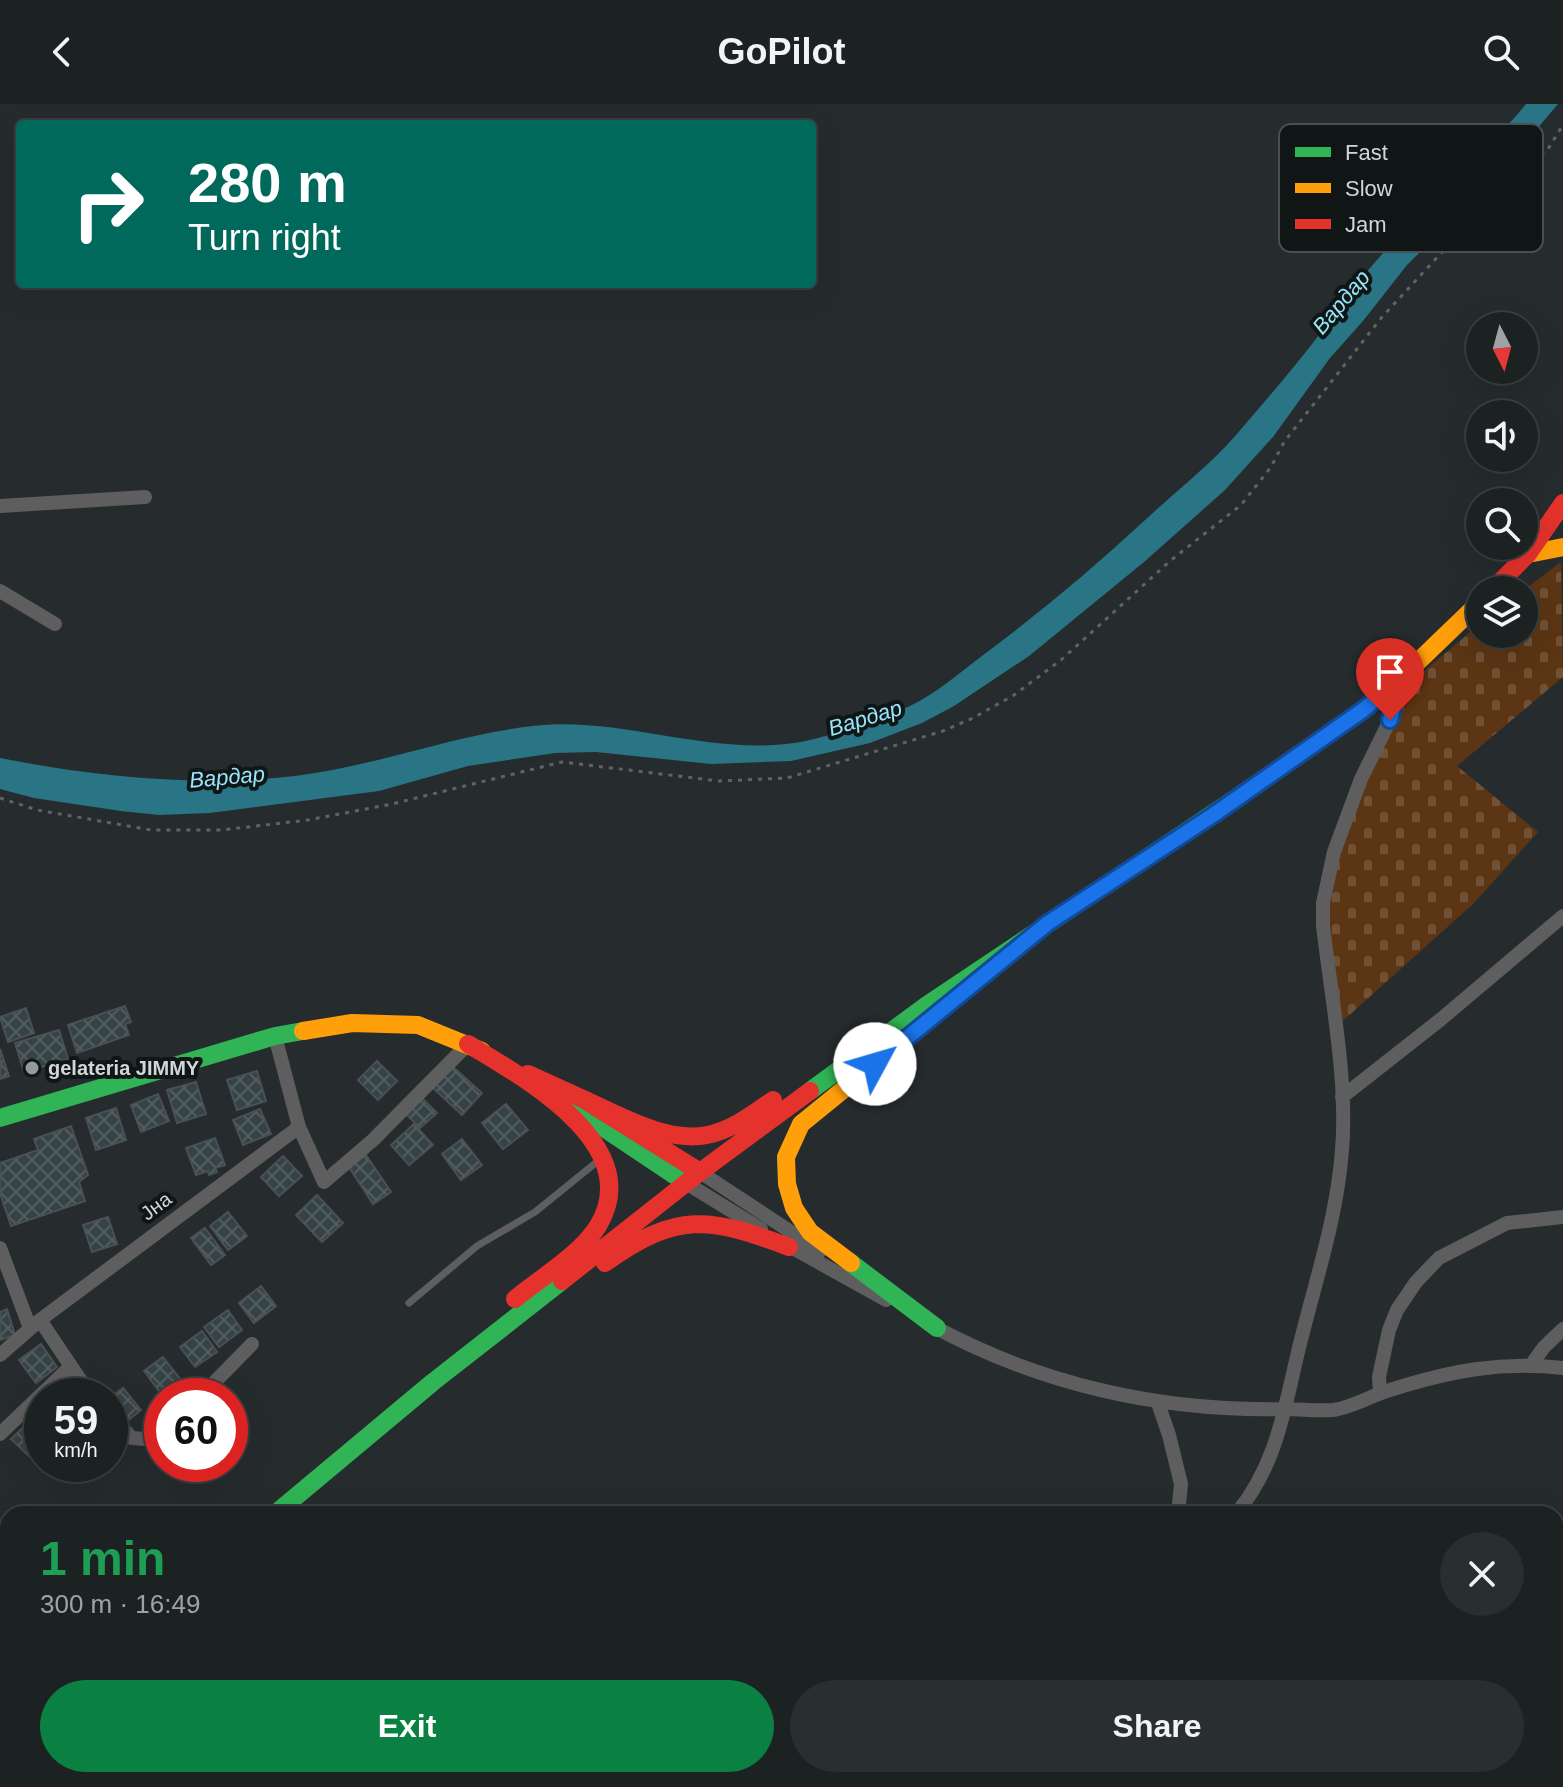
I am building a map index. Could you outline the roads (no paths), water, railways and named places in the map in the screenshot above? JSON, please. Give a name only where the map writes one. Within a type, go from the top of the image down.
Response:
[{"type":"main road","points":[[1538,539],[1563,503]]},
{"type":"main road","points":[[1538,552],[1563,547]]},
{"type":"main road","points":[[1506,576],[1522,560]]},
{"type":"main road","points":[[285,1506],[433,1382],[693,1177],[927,1005],[1213,815],[1363,710],[1466,615]]},
{"type":"main road","points":[[937,1328],[810,1232],[794,1208],[787,1184],[786,1157],[801,1124],[1048,923]]},
{"type":"main road","points":[[0,1118],[275,1036],[352,1023],[418,1025],[468,1044],[533,1077],[667,1133],[704,1136],[742,1122],[868,1037],[927,1005]]},
{"type":"main road","points":[[433,1382],[486,1324],[598,1226],[608,1204],[610,1183],[605,1156],[594,1138],[530,1082],[468,1044]]},
{"type":"main road","points":[[533,1077],[579,1113],[693,1177]]},
{"type":"main road","points":[[583,1099],[693,1177]]},
{"type":"main road","points":[[433,1382],[499,1340],[623,1249],[672,1229],[698,1223],[735,1229],[789,1247]]},
{"type":"street","points":[[0,506],[145,497]]},
{"type":"street","points":[[0,591],[55,624]]},
{"type":"street","points":[[1243,1506],[1251,1496],[1275,1448],[1320,1272],[1340,1167],[1342,1097],[1323,903],[1334,852],[1361,779],[1390,720],[1400,679]]},
{"type":"street","points":[[1342,1097],[1440,1020],[1563,916]]},
{"type":"street","points":[[275,1036],[299,1127],[324,1182],[373,1140],[468,1044]]},
{"type":"street","name":"Јна","points":[[0,1355],[35,1324],[299,1127]]},
{"type":"street","points":[[693,1177],[937,1328]]},
{"type":"street","points":[[693,1177],[789,1247],[995,1357],[1046,1376],[1158,1403],[1260,1410],[1336,1410],[1442,1374],[1503,1364],[1563,1368]]},
{"type":"street","points":[[1380,1393],[1379,1377],[1389,1330],[1397,1310],[1416,1282],[1439,1258],[1507,1223],[1563,1217]]},
{"type":"street","points":[[0,1248],[35,1324],[79,1378]]},
{"type":"street","points":[[1532,1364],[1563,1329]]},
{"type":"street","points":[[219,1378],[252,1344]]},
{"type":"street","points":[[0,1434],[71,1366]]},
{"type":"street","points":[[1158,1403],[1181,1484],[1179,1506]]},
{"type":"lane","points":[[409,1303],[477,1246],[535,1212],[605,1156]]},
{"type":"water","points":[[1526,104],[1558,104],[1541,124],[1508,124]]},
{"type":"water","points":[[1384,252],[1420,252],[1330,358],[1273,437],[1225,490],[1144,562],[1029,656],[954,706],[922,723],[870,743],[791,761],[711,764],[596,752],[555,753],[468,766],[379,791],[210,813],[159,815],[121,811],[34,798],[0,789],[0,758],[147,778],[259,779],[325,771],[473,736],[533,726],[602,726],[707,742],[776,745],[810,740],[875,721],[921,700],[1000,643],[1104,557],[1214,458],[1291,371]]},
{"type":"place","name":"gelateria JIMMY","points":[[32,1068]]},
{"type":"water label","name":"Вардар","points":[[1341,302]]},
{"type":"water label","name":"Вардар","points":[[865,718]]},
{"type":"water label","name":"Вардар","points":[[227,777]]}]
